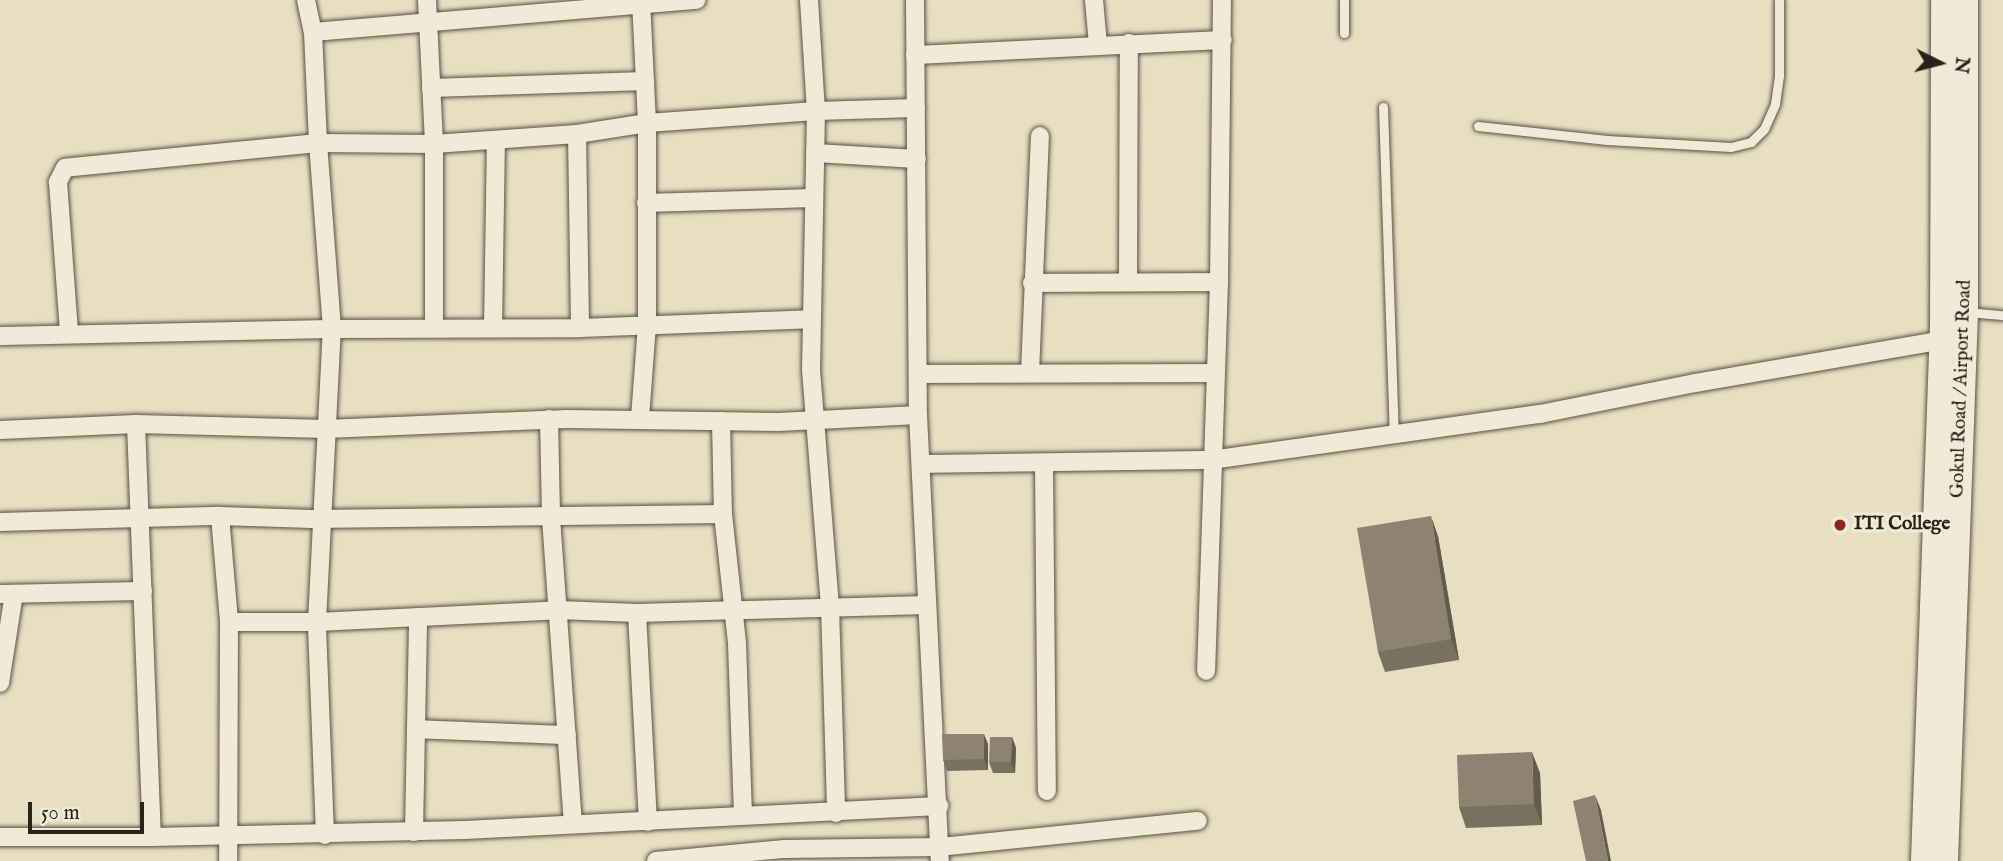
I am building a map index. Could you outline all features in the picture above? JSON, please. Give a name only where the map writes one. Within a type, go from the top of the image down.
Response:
[{"type":"main road","name":"Gokul Road / Airport Road","points":[[1943,0],[1953,339],[1946,861]]},
{"type":"main road","name":"Gokul Road / Airport Road","points":[[1923,861],[1953,339],[1966,312],[1966,0]]},
{"type":"street","points":[[306,0],[313,32],[332,329],[317,622],[325,835]]},
{"type":"street","points":[[427,0],[434,144],[434,328]]},
{"type":"street","points":[[313,32],[642,2],[697,0]]},
{"type":"street","points":[[809,0],[817,111],[810,319],[814,420],[830,606],[836,813]]},
{"type":"street","points":[[915,0],[918,415],[940,854]]},
{"type":"street","points":[[1094,0],[1098,45]]},
{"type":"street","points":[[1206,671],[1219,282],[1222,0]]},
{"type":"street","points":[[640,418],[647,325],[647,123],[642,2]]},
{"type":"street","points":[[915,55],[1223,40]]},
{"type":"street","points":[[1128,282],[1129,43]]},
{"type":"street","points":[[431,88],[645,82]]},
{"type":"street","points":[[69,332],[58,182],[65,168],[318,143],[434,144],[577,134],[647,123],[817,111],[916,108]]},
{"type":"street","points":[[577,134],[580,328]]},
{"type":"street","points":[[1030,373],[1040,136]]},
{"type":"street","points":[[492,328],[496,140]]},
{"type":"street","points":[[815,153],[917,159]]},
{"type":"street","points":[[646,203],[813,198]]},
{"type":"street","points":[[1032,283],[1219,282]]},
{"type":"street","points":[[0,335],[69,332],[580,328],[810,319]]},
{"type":"street","points":[[921,464],[1211,460],[1540,414],[1695,383],[1953,339]]},
{"type":"street","points":[[918,374],[1215,373]]},
{"type":"street","points":[[0,430],[136,424],[326,429],[549,419],[814,420],[918,415]]},
{"type":"street","points":[[549,419],[551,518],[573,824]]},
{"type":"street","points":[[721,421],[723,514],[734,608],[743,815]]},
{"type":"street","points":[[136,424],[152,837]]},
{"type":"street","points":[[1044,464],[1047,792]]},
{"type":"street","points":[[0,522],[220,516],[322,519],[723,514]]},
{"type":"street","points":[[220,516],[229,622],[226,836],[228,861]]},
{"type":"street","points":[[0,683],[7,594],[143,592]]},
{"type":"street","points":[[229,622],[317,622],[559,610],[637,613],[734,608],[926,606]]},
{"type":"street","points":[[637,613],[648,821]]},
{"type":"street","points":[[414,832],[418,617]]},
{"type":"street","points":[[416,729],[567,736]]},
{"type":"street","points":[[0,837],[325,835],[836,813],[939,806]]},
{"type":"street","points":[[656,861],[784,849],[940,854],[1198,821]]},
{"type":"lane","points":[[1344,0],[1344,33]]},
{"type":"lane","points":[[1478,126],[1606,140],[1731,147],[1751,142],[1764,129],[1775,104],[1779,75],[1779,0]]},
{"type":"lane","points":[[1383,107],[1394,435]]},
{"type":"lane","points":[[1966,312],[2003,315]]},
{"type":"building","points":[[1431,516],[1451,639],[1378,652],[1357,528]]},
{"type":"building","points":[[942,734],[984,734],[984,759],[943,760]]},
{"type":"building","points":[[990,737],[1012,737],[1011,762],[989,762]]},
{"type":"building","points":[[1532,752],[1534,804],[1459,807],[1457,755]]},
{"type":"building","points":[[1595,795],[1608,861],[1586,861],[1573,801]]},
{"type":"place","name":"ITI College","points":[[1840,525]]}]
